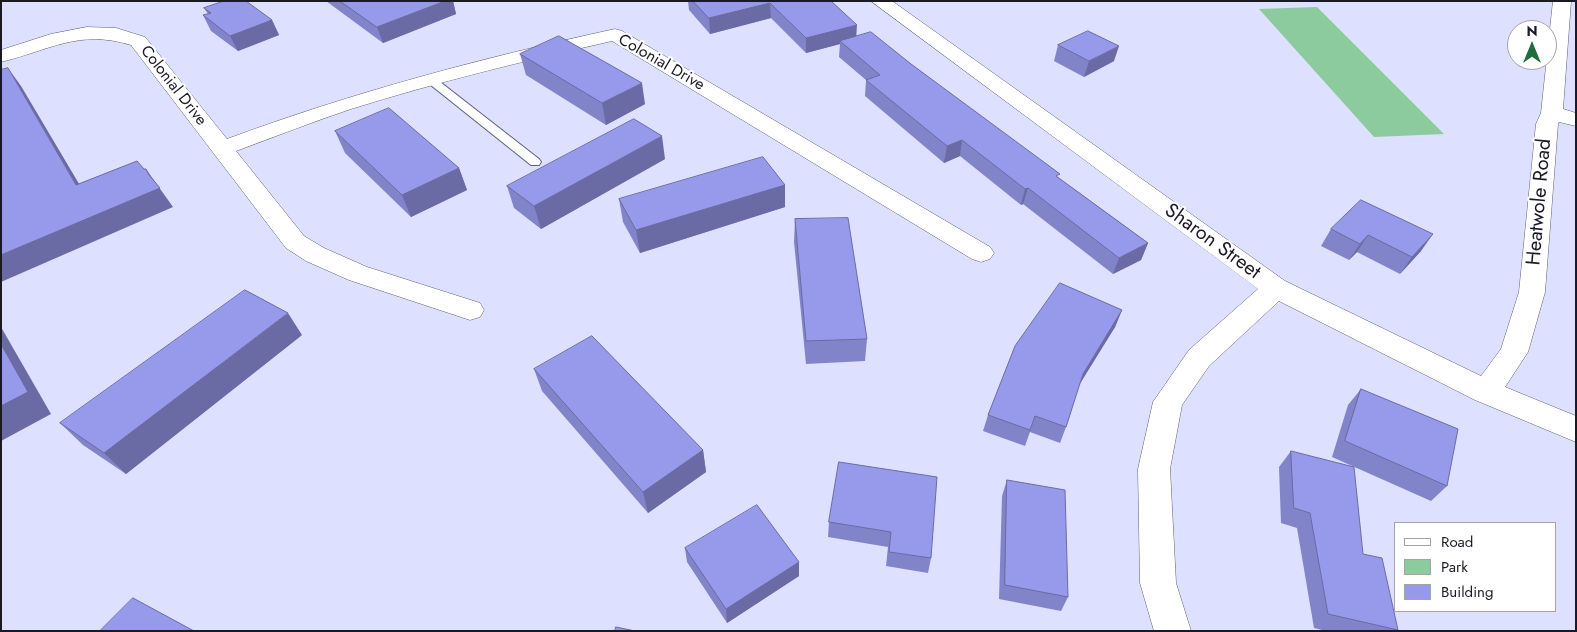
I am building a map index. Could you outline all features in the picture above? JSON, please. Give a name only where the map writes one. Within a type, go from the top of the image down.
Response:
[{"type":"street","name":"Sharon Street","points":[[880,1],[1276,288],[1486,392],[1576,429]]},
{"type":"street","name":"Heatwole Road","points":[[1486,392],[1514,352],[1532,292],[1547,124],[1564,117],[1562,1]]},
{"type":"street","name":"Colonial Drive","points":[[1,56],[49,41],[83,34],[114,34],[138,41],[289,235],[308,250],[371,278],[470,310]]},
{"type":"street","name":"Colonial Drive","points":[[222,149],[342,106],[431,80],[508,59],[615,35],[982,253]]},
{"type":"street","points":[[1172,631],[1158,583],[1154,469],[1168,402],[1199,358],[1276,288]]},
{"type":"lane","points":[[431,80],[535,162]]},
{"type":"green space","points":[[1317,7],[1444,134],[1374,137],[1259,9]]},
{"type":"building","points":[[224,1],[246,1],[272,20],[230,36],[203,15],[211,13],[204,8]]},
{"type":"building","points":[[340,1],[445,1],[377,27]]},
{"type":"building","points":[[693,1],[831,1],[857,25],[806,38],[770,3],[709,18]]},
{"type":"building","points":[[1088,31],[1119,46],[1089,61],[1058,45]]},
{"type":"building","points":[[871,32],[911,64],[1060,174],[1056,176],[1148,243],[1119,258],[962,140],[947,146],[866,80],[880,75],[840,41]]},
{"type":"building","points":[[559,36],[642,83],[602,103],[520,54]]},
{"type":"building","points":[[8,68],[76,185],[137,161],[146,169],[160,188],[1,255],[1,70]]},
{"type":"building","points":[[389,108],[459,168],[402,195],[335,131]]},
{"type":"building","points":[[634,119],[662,136],[534,206],[507,186]]},
{"type":"building","points":[[763,157],[785,185],[636,230],[619,199]]},
{"type":"building","points":[[1361,200],[1433,234],[1412,257],[1368,235],[1360,244],[1331,229]]},
{"type":"building","points":[[848,218],[867,339],[806,341],[795,219]]},
{"type":"building","points":[[1060,283],[1122,310],[1083,374],[1066,427],[1035,416],[1030,430],[988,415],[1015,346]]},
{"type":"building","points":[[245,290],[288,313],[104,453],[60,423]]},
{"type":"building","points":[[592,336],[703,450],[643,492],[534,369]]},
{"type":"building","points":[[1,344],[28,392],[1,406]]},
{"type":"building","points":[[1361,389],[1458,429],[1447,486],[1345,441]]},
{"type":"building","points":[[1291,451],[1354,467],[1363,554],[1382,558],[1398,630],[1328,614],[1310,513],[1294,508]]},
{"type":"building","points":[[839,462],[937,477],[931,558],[889,552],[891,532],[829,522]]},
{"type":"building","points":[[1007,480],[1065,490],[1068,597],[1005,585]]},
{"type":"building","points":[[757,505],[799,562],[726,609],[685,548]]},
{"type":"building","points":[[133,598],[194,631],[100,631]]},
{"type":"building","points":[[616,627],[635,631],[615,631]]}]
